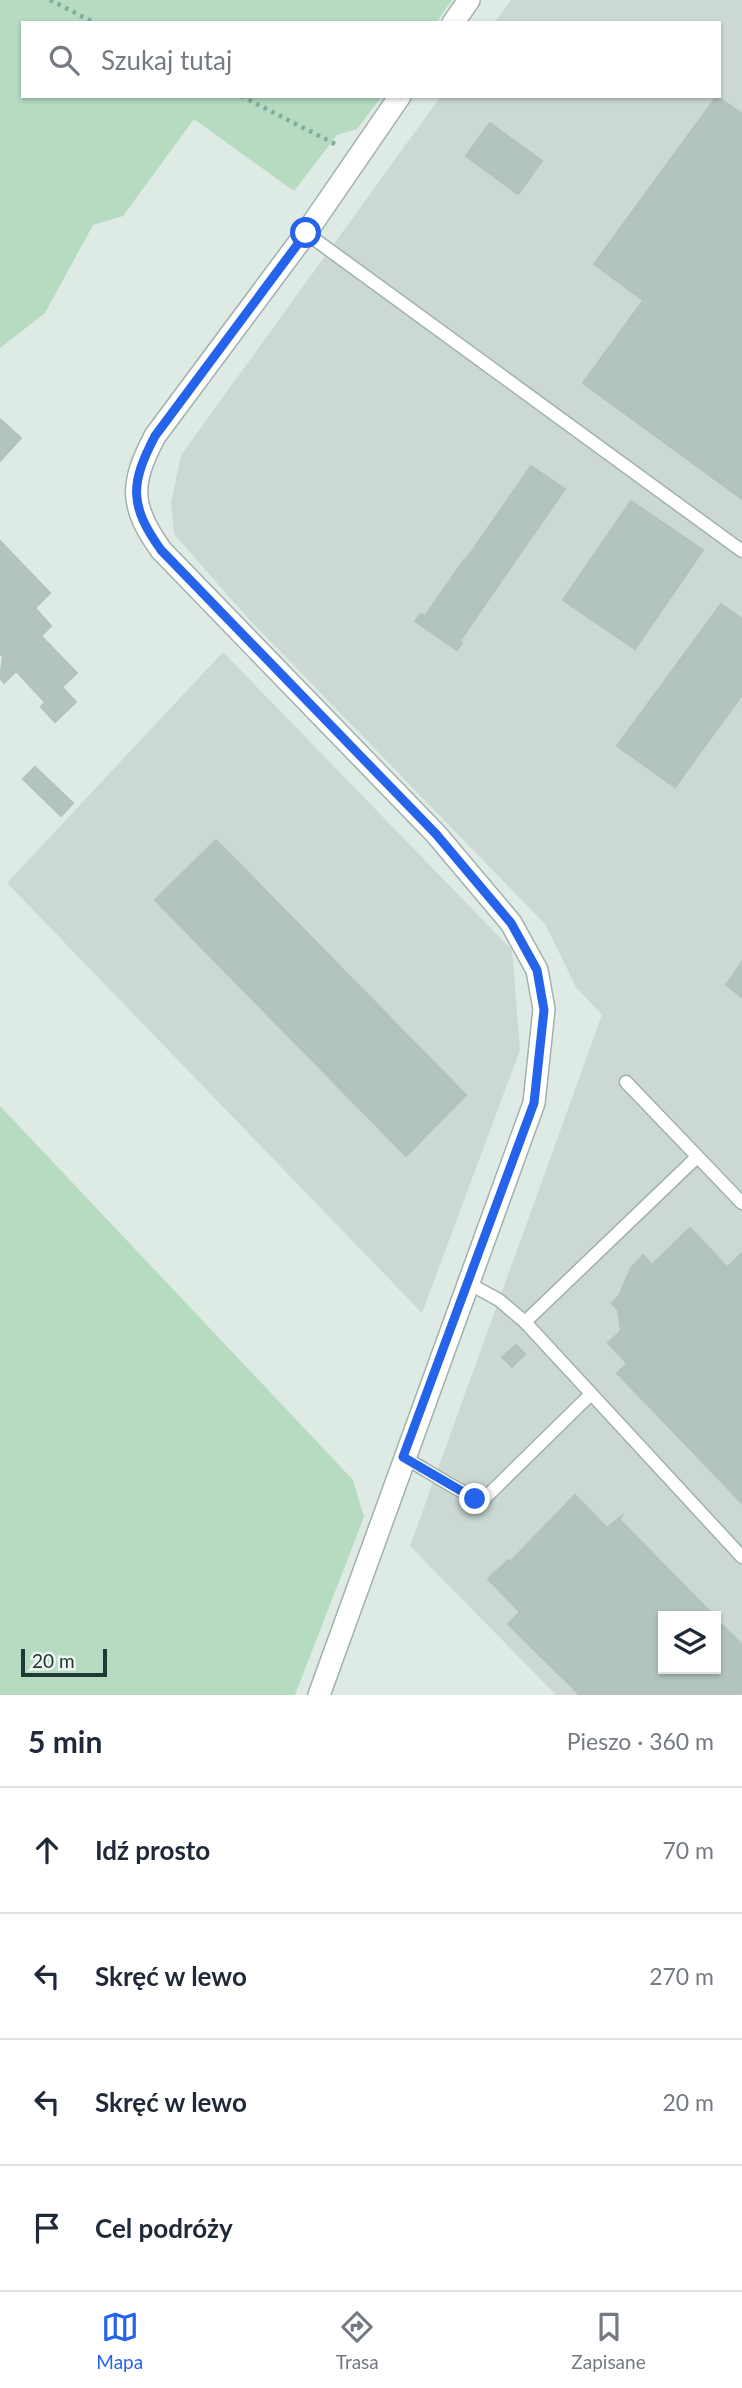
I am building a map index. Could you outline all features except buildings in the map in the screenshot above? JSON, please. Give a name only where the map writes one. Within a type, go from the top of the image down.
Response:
[{"type":"street","points":[[454,21],[469,0]]},
{"type":"street","points":[[318,1695],[534,1103],[544,1010],[537,970],[511,923],[436,834],[161,550],[145,528],[135,496],[142,460],[155,436],[306,233],[399,98]]},
{"type":"lane","points":[[306,233],[742,551]]},
{"type":"lane","points":[[626,1082],[742,1203]]},
{"type":"lane","points":[[525,1322],[697,1157]]},
{"type":"lane","points":[[468,1283],[499,1300],[525,1322],[742,1557]]},
{"type":"lane","points":[[403,1457],[436,1474],[467,1495],[483,1500],[590,1395]]},
{"type":"path","points":[[50,0],[91,21]]},
{"type":"path","points":[[245,98],[358,155]]},
{"type":"shaded area","points":[[511,0],[742,0],[742,1695],[556,1695],[410,1546],[602,1015],[576,987],[545,924],[247,617],[174,534],[171,503],[181,455],[440,98],[721,98],[721,21],[495,21]]},
{"type":"shaded area","points":[[223,652],[512,950],[520,1050],[422,1313],[7,883]]},
{"type":"green space","points":[[0,0],[452,0],[437,21],[21,21],[21,98],[380,98],[357,129],[337,135],[294,191],[194,119],[123,216],[93,225],[45,313],[0,348]]},
{"type":"green space","points":[[0,1106],[353,1480],[364,1517],[295,1695],[0,1695]]},
{"type":"route","points":[[306,233],[155,436],[142,460],[134,489],[145,528],[161,550],[436,834],[511,923],[537,970],[544,1010],[534,1103],[403,1457],[475,1499]]}]
